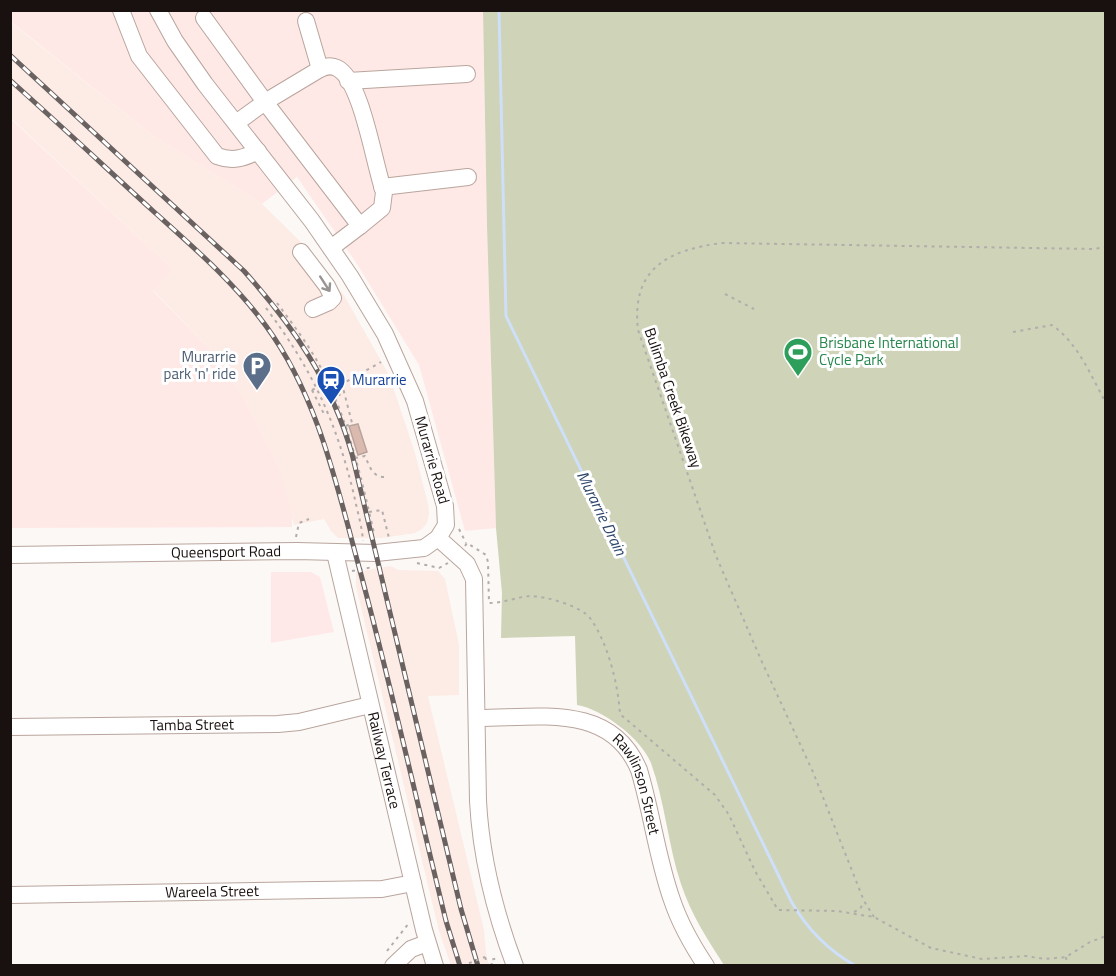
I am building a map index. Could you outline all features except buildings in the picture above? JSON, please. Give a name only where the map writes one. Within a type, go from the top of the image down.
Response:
[{"type":"street","points":[[121,10],[139,56],[217,156],[240,159],[258,151]]},
{"type":"street","name":"Murarrie Road","points":[[158,10],[188,60],[350,276],[385,334],[415,401],[446,512],[446,525],[438,538]]},
{"type":"street","points":[[204,18],[360,226]]},
{"type":"street","points":[[306,21],[320,69]]},
{"type":"street","points":[[236,123],[265,102],[320,69],[328,66],[341,70],[358,96],[384,198],[382,208],[331,249]]},
{"type":"street","points":[[348,81],[467,74]]},
{"type":"street","points":[[382,187],[468,177]]},
{"type":"street","points":[[301,252],[327,286],[333,298],[313,309]]},
{"type":"street","points":[[438,538],[467,564],[474,579],[480,833],[500,921],[515,966]]},
{"type":"street","name":"Queensport Road","points":[[10,555],[297,551],[376,553],[416,550],[424,548],[438,538]]},
{"type":"street","name":"Railway Terrace","points":[[335,553],[427,943],[435,966]]},
{"type":"street","name":"Tamba Street","points":[[10,727],[278,724],[299,722],[370,705]]},
{"type":"street","name":"Rawlinson Street","points":[[478,718],[583,719],[609,732],[627,749],[641,777],[658,854],[672,903],[706,966]]},
{"type":"street","name":"Wareela Street","points":[[10,895],[382,889],[413,883]]},
{"type":"street","points":[[388,961],[427,943]]},
{"type":"path","name":"Bulimba Creek Bikeway","points":[[874,917],[864,901],[813,772],[716,556],[638,330],[636,312],[639,293],[647,276],[663,261],[693,248],[722,243],[1106,247]]},
{"type":"path","points":[[725,294],[754,309]]},
{"type":"path","points":[[277,303],[304,340],[331,389],[356,458],[374,533]]},
{"type":"path","points":[[266,308],[290,340],[315,383],[328,412],[348,471],[363,535]]},
{"type":"path","points":[[1013,332],[1052,325],[1060,331],[1078,352],[1106,403]]},
{"type":"path","points":[[331,389],[382,361]]},
{"type":"path","points":[[328,412],[324,414],[312,390],[333,380],[341,399],[336,401]]},
{"type":"path","points":[[342,384],[352,423],[346,426]]},
{"type":"path","points":[[356,458],[365,456],[370,469],[379,477],[384,477]]},
{"type":"path","points":[[369,512],[382,510],[389,539]]},
{"type":"path","points":[[296,540],[299,523],[309,519]]},
{"type":"path","points":[[464,546],[467,543],[486,555],[489,567],[489,603],[535,597],[574,607],[589,616],[617,683],[620,714],[715,795],[729,815],[744,843],[755,872],[778,910],[854,912],[874,917],[931,948],[982,959],[1026,956],[1045,959],[1066,957],[1090,942],[1106,936]]},
{"type":"path","points":[[414,563],[439,568],[450,561]]},
{"type":"path","points":[[353,577],[351,571],[379,566]]},
{"type":"path","points":[[854,912],[860,909],[864,901]]},
{"type":"path","points":[[388,961],[409,923]]},
{"type":"path","points":[[462,966],[485,957],[488,966]]},
{"type":"path","points":[[1066,957],[1067,966]]},
{"type":"path","points":[[491,960],[492,966]]},
{"type":"shaded area","points":[[10,11],[483,11],[496,528],[465,531],[419,365],[357,264],[297,177],[262,204],[153,136],[11,22]]},
{"type":"shaded area","points":[[10,22],[153,136],[262,204],[310,251],[345,297],[389,375],[415,453],[428,504],[427,523],[422,529],[415,533],[382,538],[338,538],[324,519],[294,525],[279,466],[244,398],[213,352],[153,290],[174,270],[11,118]]},
{"type":"shaded area","points":[[10,118],[174,270],[153,291],[213,352],[244,398],[279,466],[292,511],[292,527],[11,528]]},
{"type":"shaded area","points":[[391,566],[398,570],[438,571],[445,579],[459,645],[459,695],[428,696],[484,930],[489,965],[451,965],[439,931],[356,586],[356,572]]},
{"type":"shaded area","points":[[271,572],[311,572],[320,577],[334,632],[271,643]]},
{"type":"green space","name":"Brisbane International Cycle Park","points":[[483,11],[1105,11],[1105,965],[724,965],[700,926],[685,895],[656,778],[646,753],[620,726],[598,712],[577,705],[575,636],[501,638],[502,593],[496,528]]},
{"type":"waterway","name":"Murarrie Drain","points":[[499,10],[506,316],[791,901],[819,938],[856,966]]},
{"type":"railway","points":[[10,55],[244,271],[295,334],[322,379],[352,454],[461,909],[478,966]]},
{"type":"railway","points":[[10,80],[226,279],[266,326],[284,353],[299,382],[323,442],[342,504],[382,656],[446,921],[460,966]]},
{"type":"place","name":"Brisbane International Cycle Park","points":[[798,378]]},
{"type":"place","name":"Murarrie park 'n' ride","points":[[257,392]]},
{"type":"place","name":"Murarrie","points":[[331,406]]}]
